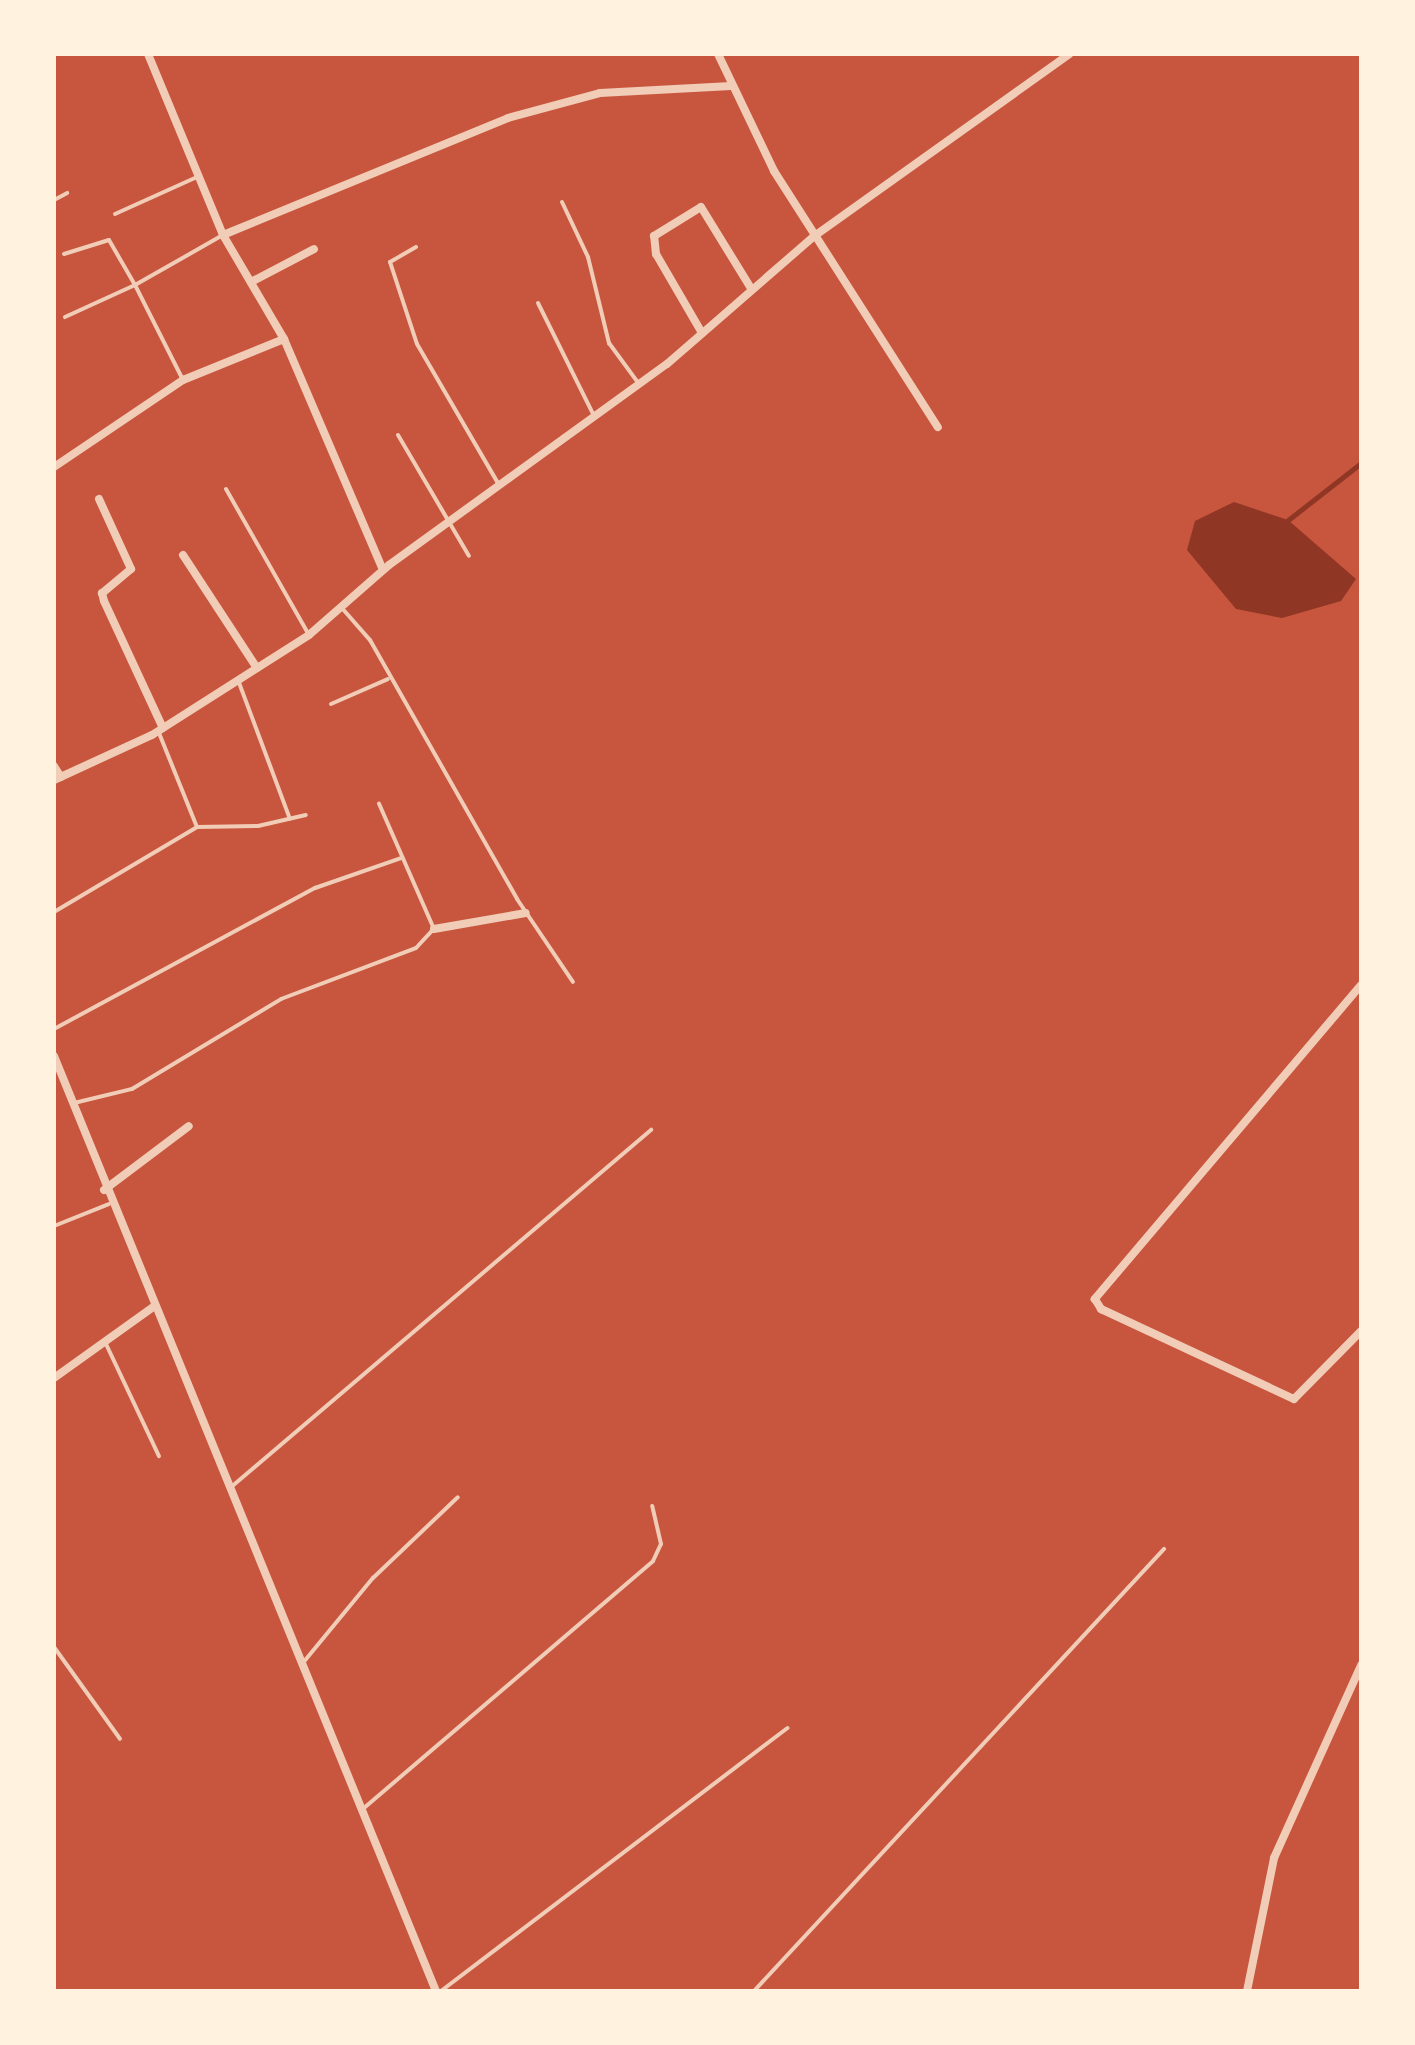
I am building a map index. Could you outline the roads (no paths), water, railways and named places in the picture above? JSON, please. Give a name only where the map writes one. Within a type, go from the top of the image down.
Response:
[{"type":"street","points":[[148,54],[223,235],[284,339],[383,570]]},
{"type":"street","points":[[718,54],[731,86],[813,237],[938,427]]},
{"type":"street","points":[[54,766],[57,778],[160,729],[309,635],[383,570],[639,384],[813,237],[1070,54]]},
{"type":"street","points":[[223,235],[508,118],[600,93],[731,86]]},
{"type":"street","points":[[702,333],[656,254],[654,236],[701,207],[752,290]]},
{"type":"street","points":[[251,282],[314,249]]},
{"type":"street","points":[[54,467],[183,380],[284,339]]},
{"type":"street","points":[[99,499],[131,569],[102,593],[104,601],[160,729]]},
{"type":"street","points":[[183,555],[257,668]]},
{"type":"street","points":[[434,929],[526,913]]},
{"type":"street","points":[[1361,985],[1095,1299],[1101,1309],[1294,1399],[1361,1331]]},
{"type":"street","points":[[54,1056],[109,1204],[359,1813],[438,1991]]},
{"type":"street","points":[[104,1190],[189,1126]]},
{"type":"street","points":[[54,1378],[153,1307]]},
{"type":"street","points":[[1247,1991],[1274,1858],[1361,1665]]},
{"type":"lane","points":[[115,214],[199,176]]},
{"type":"lane","points":[[54,200],[67,193]]},
{"type":"lane","points":[[562,202],[588,257],[609,343],[639,384]]},
{"type":"lane","points":[[65,317],[135,285],[223,235]]},
{"type":"lane","points":[[64,254],[109,240],[183,380]]},
{"type":"lane","points":[[416,247],[390,262],[417,344],[499,485]]},
{"type":"lane","points":[[538,303],[594,416]]},
{"type":"lane","points":[[398,435],[445,524],[469,556]]},
{"type":"lane","points":[[226,489],[309,635]]},
{"type":"lane","points":[[341,607],[370,640],[388,679],[526,913],[573,982]]},
{"type":"lane","points":[[331,704],[388,679]]},
{"type":"lane","points":[[238,680],[290,819]]},
{"type":"lane","points":[[160,729],[197,827]]},
{"type":"lane","points":[[72,1103],[132,1089],[232,1025],[416,948],[434,929],[379,804]]},
{"type":"lane","points":[[54,912],[197,827],[306,815]]},
{"type":"lane","points":[[54,1029],[315,888],[401,858]]},
{"type":"lane","points":[[228,1489],[651,1130]]},
{"type":"lane","points":[[54,1226],[109,1204]]},
{"type":"lane","points":[[105,1341],[159,1456]]},
{"type":"lane","points":[[300,1666],[373,1578],[458,1497]]},
{"type":"lane","points":[[359,1813],[653,1561],[661,1544],[652,1506]]},
{"type":"lane","points":[[754,1991],[1164,1549]]},
{"type":"lane","points":[[54,1647],[120,1739]]},
{"type":"lane","points":[[438,1991],[787,1728]]},
{"type":"waterway","points":[[1288,520],[1361,463]]}]
